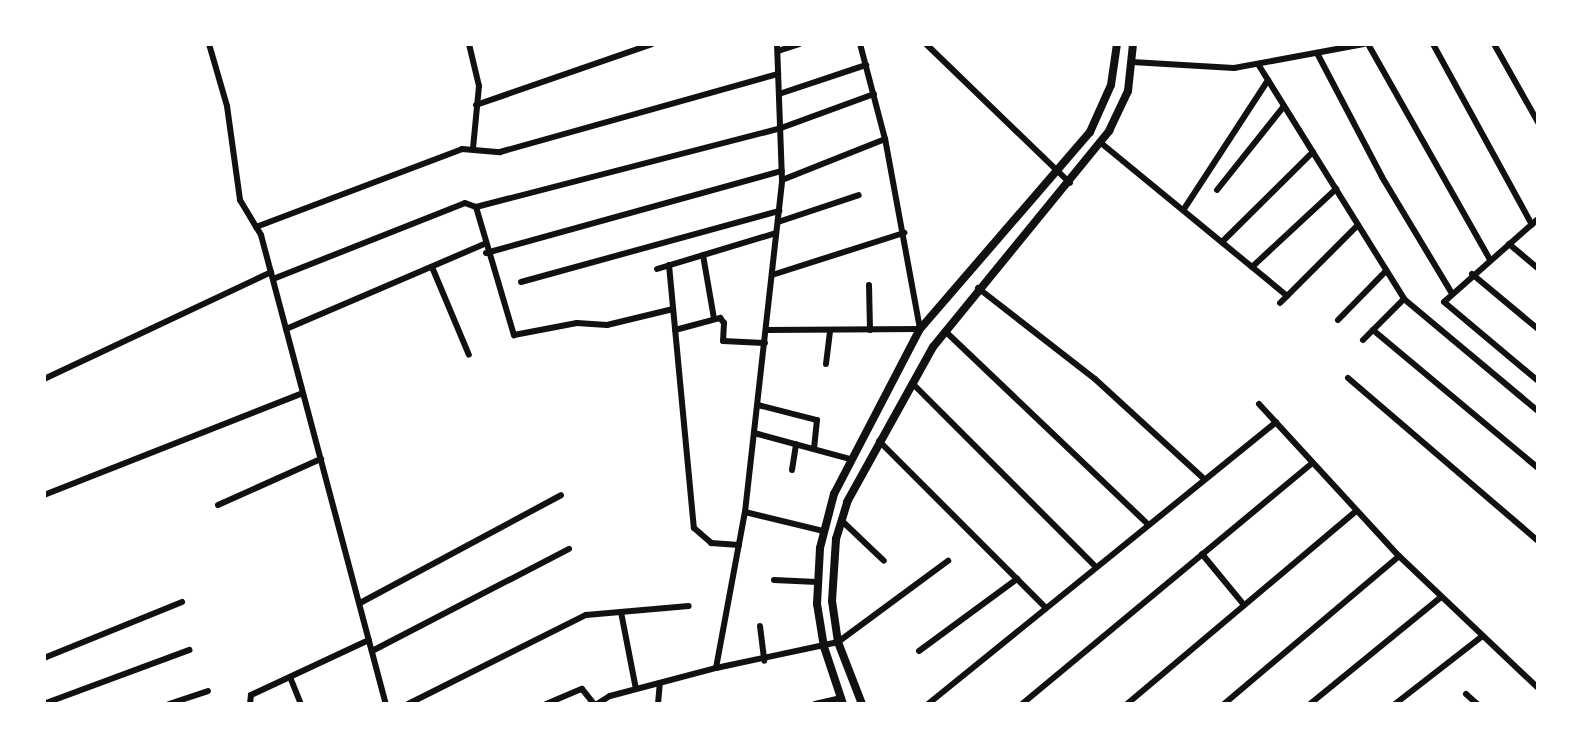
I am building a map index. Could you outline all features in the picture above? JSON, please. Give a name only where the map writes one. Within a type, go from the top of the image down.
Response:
[{"type":"street","points":[[209,44],[230,120],[240,200],[256,227],[272,275],[384,704]]},
{"type":"street","points":[[469,44],[478,86],[473,148]]},
{"type":"street","points":[[476,105],[652,44]]},
{"type":"street","points":[[716,668],[745,512],[778,222],[782,171],[777,47],[799,44]]},
{"type":"street","points":[[860,44],[885,139],[920,328]]},
{"type":"street","points":[[926,44],[1070,183]]},
{"type":"street","points":[[815,704],[842,701],[824,647],[817,582],[823,531],[850,459],[920,328],[1080,147],[1099,117],[1111,85],[1117,44]]},
{"type":"street","points":[[862,704],[838,642],[832,580],[841,520],[878,440],[910,382],[945,331],[1101,143],[1123,105],[1133,44]]},
{"type":"street","points":[[1132,62],[1209,68],[1258,64],[1339,46],[1366,44],[1490,260]]},
{"type":"street","points":[[1433,44],[1535,222],[1445,297],[1445,306],[1538,382]]},
{"type":"street","points":[[1494,44],[1538,122]]},
{"type":"street","points":[[1317,53],[1382,177],[1451,292]]},
{"type":"street","points":[[1258,64],[1404,299],[1538,411]]},
{"type":"street","points":[[779,94],[866,65]]},
{"type":"street","points":[[256,227],[473,148],[500,152],[778,74]]},
{"type":"street","points":[[1184,209],[1268,80]]},
{"type":"street","points":[[44,379],[272,275],[465,203],[476,207],[781,128],[874,94]]},
{"type":"street","points":[[1217,190],[1284,106]]},
{"type":"street","points":[[782,180],[885,139]]},
{"type":"street","points":[[1101,143],[1287,296]]},
{"type":"street","points":[[1222,242],[1313,152]]},
{"type":"street","points":[[486,253],[782,171]]},
{"type":"street","points":[[1251,267],[1336,189]]},
{"type":"street","points":[[778,222],[859,195]]},
{"type":"street","points":[[476,207],[486,253],[510,330],[520,337],[578,323],[607,326],[673,309]]},
{"type":"street","points":[[521,282],[779,211]]},
{"type":"street","points":[[1280,303],[1359,225]]},
{"type":"street","points":[[657,269],[776,233]]},
{"type":"street","points":[[772,275],[904,233]]},
{"type":"street","points":[[286,329],[484,244]]},
{"type":"street","points":[[1509,244],[1538,268]]},
{"type":"street","points":[[703,255],[714,319]]},
{"type":"street","points":[[669,265],[694,528],[711,543],[739,545]]},
{"type":"street","points":[[432,267],[469,355]]},
{"type":"street","points":[[1338,320],[1386,271]]},
{"type":"street","points":[[1472,274],[1538,329]]},
{"type":"street","points":[[869,285],[870,330]]},
{"type":"street","points":[[978,288],[1095,379],[1203,478]]},
{"type":"street","points":[[1363,340],[1404,299]]},
{"type":"street","points":[[675,330],[723,319],[726,342],[765,343]]},
{"type":"street","points":[[766,330],[920,328]]},
{"type":"street","points":[[826,364],[830,330]]},
{"type":"street","points":[[1373,330],[1538,468]]},
{"type":"street","points":[[945,331],[1148,524]]},
{"type":"street","points":[[1348,378],[1538,541]]},
{"type":"street","points":[[910,382],[1096,566]]},
{"type":"street","points":[[44,495],[303,393]]},
{"type":"street","points":[[1259,404],[1399,556],[1481,637],[1538,688]]},
{"type":"street","points":[[758,405],[817,420],[814,448]]},
{"type":"street","points":[[928,704],[1203,478],[1276,422]]},
{"type":"street","points":[[754,433],[850,459]]},
{"type":"street","points":[[878,440],[1046,608]]},
{"type":"street","points":[[792,470],[796,444]]},
{"type":"street","points":[[218,505],[321,459]]},
{"type":"street","points":[[1022,704],[1312,463]]},
{"type":"street","points":[[360,604],[561,495]]},
{"type":"street","points":[[1127,704],[1356,511]]},
{"type":"street","points":[[745,512],[823,531]]},
{"type":"street","points":[[841,520],[884,561]]},
{"type":"street","points":[[372,652],[569,549]]},
{"type":"street","points":[[1202,554],[1244,605]]},
{"type":"street","points":[[1224,704],[1399,556]]},
{"type":"street","points":[[546,704],[582,689],[595,704],[636,689],[716,668],[824,647],[838,642],[948,561]]},
{"type":"street","points":[[919,651],[1017,579]]},
{"type":"street","points":[[774,580],[817,582]]},
{"type":"street","points":[[1310,704],[1441,597]]},
{"type":"street","points":[[44,658],[182,602]]},
{"type":"street","points":[[408,704],[586,614],[689,606]]},
{"type":"street","points":[[621,612],[636,689]]},
{"type":"street","points":[[760,626],[764,660]]},
{"type":"street","points":[[1395,704],[1481,637]]},
{"type":"street","points":[[250,704],[251,695],[369,640]]},
{"type":"street","points":[[44,694],[46,703],[189,650]]},
{"type":"street","points":[[290,677],[301,704]]},
{"type":"street","points":[[658,704],[660,682]]},
{"type":"street","points":[[169,704],[208,691]]},
{"type":"street","points":[[1466,694],[1478,704]]}]
